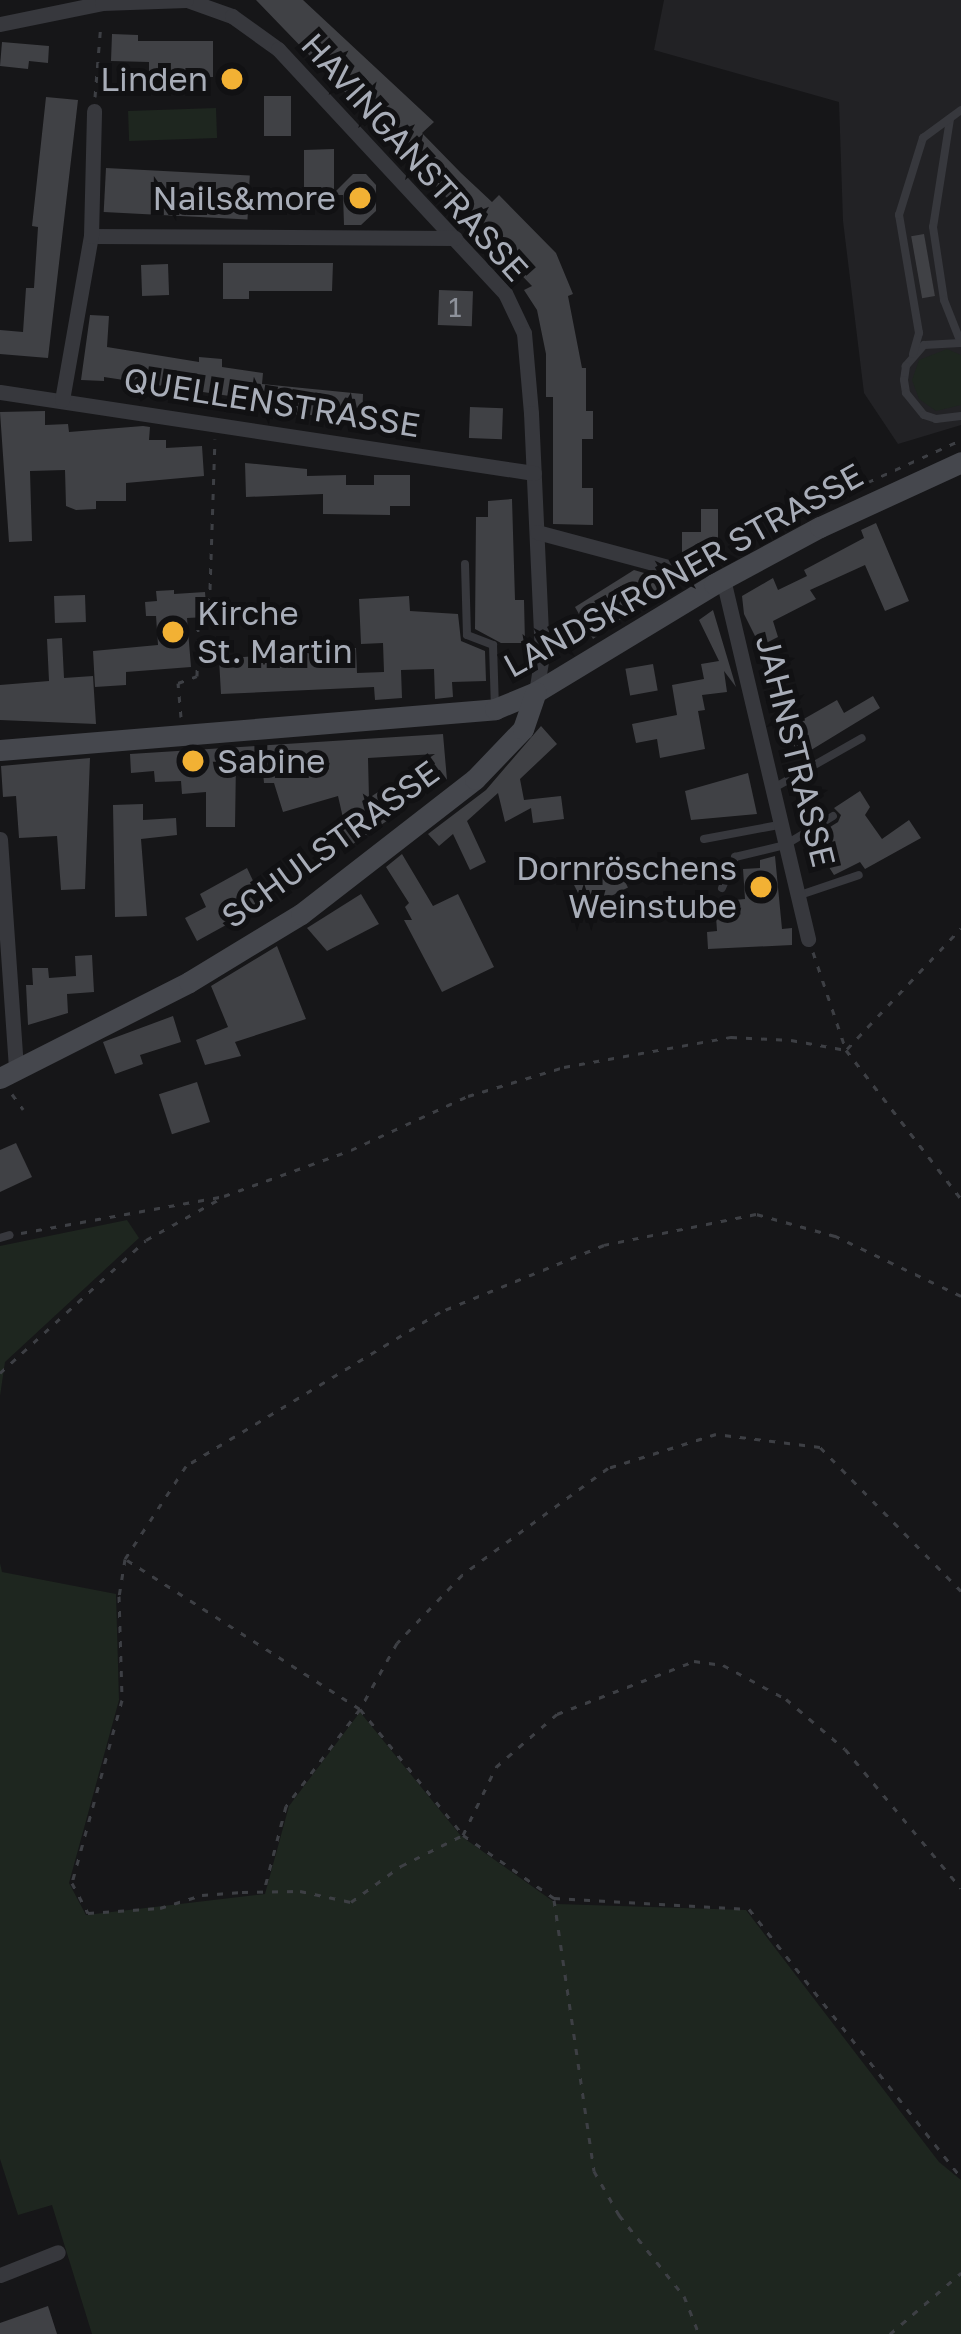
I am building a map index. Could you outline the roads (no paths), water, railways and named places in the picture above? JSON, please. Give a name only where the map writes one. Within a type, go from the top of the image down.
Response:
[{"type":"main road","name":"LANDSKRONER STRASSE","points":[[0,750],[495,709],[536,692],[724,579],[961,462]]},
{"type":"main road","name":"SCHULSTRASSE","points":[[8,1079],[189,982],[301,914],[475,779],[524,729],[536,692]]},
{"type":"street","name":"HAVINGANSTRASSE","points":[[0,24],[102,3],[186,0],[232,16],[278,50],[505,293],[524,333],[542,655],[536,692]]},
{"type":"street","points":[[62,400],[91,236],[94,111]]},
{"type":"street","points":[[91,236],[455,238]]},
{"type":"street","name":"QUELLENSTRASSE","points":[[0,392],[534,473]]},
{"type":"street","points":[[537,532],[691,573]]},
{"type":"street","name":"JAHNSTRASSE","points":[[724,579],[808,939]]},
{"type":"street","points":[[0,838],[8,1079]]},
{"type":"street","points":[[0,2276],[58,2252]]},
{"type":"lane","points":[[961,110],[923,138],[899,214],[919,333],[904,380],[913,405],[937,419],[961,416]]},
{"type":"lane","points":[[913,354],[937,340],[961,343],[944,300],[933,227],[951,118]]},
{"type":"lane","points":[[465,564],[467,635],[494,646],[495,709]]},
{"type":"lane","points":[[771,790],[862,738]]},
{"type":"lane","points":[[722,888],[736,856],[785,845],[833,816]]},
{"type":"lane","points":[[704,839],[779,825]]},
{"type":"lane","points":[[800,895],[859,875]]},
{"type":"place","name":"Linden","points":[[232,79]]},
{"type":"place","name":"Nails&more","points":[[360,198]]},
{"type":"place","name":"Kirche St. Martin","points":[[173,632]]},
{"type":"place","name":"Sabine","points":[[193,761]]},
{"type":"place","name":"Dornröschens Weinstube","points":[[761,887]]}]
